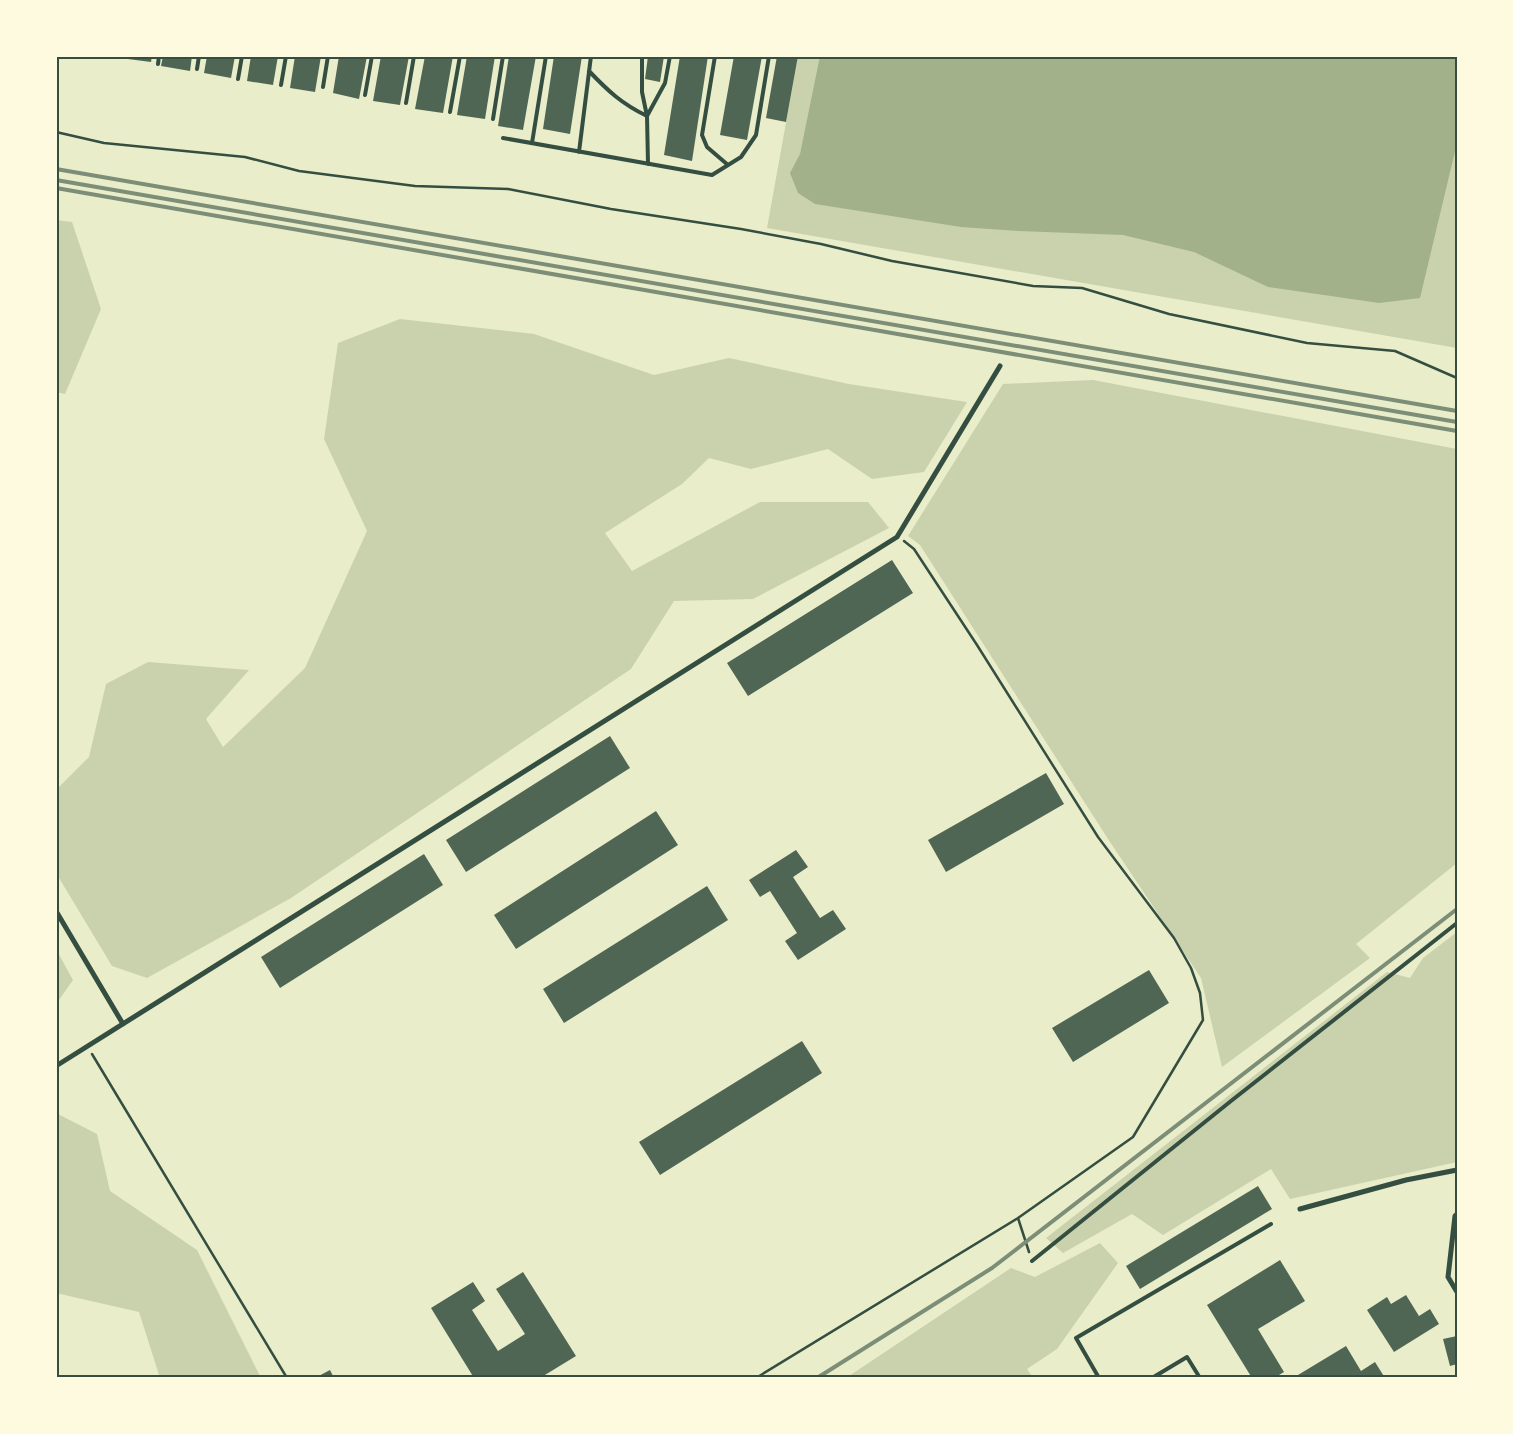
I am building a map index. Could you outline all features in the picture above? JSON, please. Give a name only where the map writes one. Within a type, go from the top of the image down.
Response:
[{"type":"street","points":[[56,1066],[897,537],[1000,366]]},
{"type":"street","points":[[56,911],[123,1024]]},
{"type":"street","points":[[1300,1209],[1406,1180],[1457,1170]]},
{"type":"street","points":[[1457,1214],[1455,1216],[1448,1277],[1457,1292]]},
{"type":"lane","points":[[158,64],[159,56]]},
{"type":"lane","points":[[197,69],[199,56]]},
{"type":"lane","points":[[238,79],[242,56]]},
{"type":"lane","points":[[281,85],[286,56]]},
{"type":"lane","points":[[323,88],[328,56]]},
{"type":"lane","points":[[365,95],[372,56]]},
{"type":"lane","points":[[406,103],[414,56]]},
{"type":"lane","points":[[450,112],[460,56]]},
{"type":"lane","points":[[493,119],[503,56]]},
{"type":"lane","points":[[532,143],[546,56]]},
{"type":"lane","points":[[579,152],[591,56]]},
{"type":"lane","points":[[642,56],[642,92],[647,116],[648,164]]},
{"type":"lane","points":[[647,116],[665,83],[670,56]]},
{"type":"lane","points":[[714,56],[702,134],[707,147],[728,165]]},
{"type":"lane","points":[[503,138],[712,175],[741,157],[756,135],[769,56]]},
{"type":"lane","points":[[590,71],[610,94],[647,116]]},
{"type":"lane","points":[[1032,1261],[1231,1101],[1457,924]]},
{"type":"lane","points":[[1099,1378],[1076,1338],[1271,1224]]},
{"type":"lane","points":[[1152,1378],[1187,1357],[1200,1378]]},
{"type":"path","points":[[56,132],[104,143],[245,157],[299,171],[415,186],[508,189],[611,209],[741,229],[821,244],[892,261],[1024,284],[1082,288],[1169,314],[1307,343],[1395,351],[1457,378]]},
{"type":"path","points":[[756,1378],[1018,1218],[1133,1138],[1203,1020],[1200,993],[1191,968],[1174,938],[1098,837],[977,644],[914,549],[897,537]]},
{"type":"path","points":[[87,1046],[287,1378]]},
{"type":"path","points":[[1018,1218],[1032,1261]]},
{"type":"shaded area","points":[[798,56],[1457,56],[1457,348],[767,228]]},
{"type":"shaded area","points":[[820,56],[1457,56],[1457,143],[1420,298],[1379,303],[1268,287],[1194,252],[1123,235],[961,227],[815,204],[798,193],[790,173],[800,154]]},
{"type":"shaded area","points":[[56,220],[72,222],[101,309],[65,394],[56,392]]},
{"type":"shaded area","points":[[400,319],[534,334],[654,375],[729,358],[849,384],[967,402],[924,472],[872,479],[828,449],[751,469],[709,458],[682,484],[605,533],[632,571],[760,502],[868,502],[889,528],[753,599],[674,601],[631,669],[291,898],[147,978],[112,966],[56,873],[56,790],[89,757],[106,684],[148,662],[249,670],[206,719],[223,747],[305,668],[367,531],[324,439],[338,343]]},
{"type":"shaded area","points":[[1093,380],[1457,449],[1457,863],[1356,944],[1370,958],[1222,1067],[1201,978],[1108,839],[920,545],[908,536],[1003,384]]},
{"type":"shaded area","points":[[1457,932],[1457,1162],[1290,1199],[1271,1169],[1163,1235],[1132,1214],[1063,1253],[1046,1238],[1387,972],[1410,978],[1423,958]]},
{"type":"shaded area","points":[[56,949],[73,980],[59,1000],[56,1022]]},
{"type":"shaded area","points":[[56,1113],[97,1134],[110,1191],[197,1250],[261,1378],[160,1378],[139,1312],[56,1293]]},
{"type":"shaded area","points":[[1100,1243],[1118,1263],[1057,1349],[1027,1369],[1033,1378],[846,1378],[1011,1268],[1035,1277]]},
{"type":"building","points":[[121,56],[152,56],[151,62],[120,58]]},
{"type":"building","points":[[163,56],[192,56],[190,71],[161,66]]},
{"type":"building","points":[[207,56],[235,56],[231,78],[204,73]]},
{"type":"building","points":[[251,56],[278,56],[273,85],[247,81]]},
{"type":"building","points":[[295,56],[321,56],[315,92],[290,88]]},
{"type":"building","points":[[339,56],[367,56],[359,99],[333,93]]},
{"type":"building","points":[[381,56],[409,56],[400,105],[373,101]]},
{"type":"building","points":[[425,56],[453,56],[443,113],[415,109]]},
{"type":"building","points":[[467,56],[495,56],[485,119],[457,115]]},
{"type":"building","points":[[509,56],[536,56],[523,130],[498,126]]},
{"type":"building","points":[[554,56],[582,56],[570,134],[543,129]]},
{"type":"building","points":[[648,56],[664,56],[660,82],[645,79]]},
{"type":"building","points":[[680,56],[708,56],[692,161],[664,155]]},
{"type":"building","points":[[734,56],[762,56],[747,140],[720,135]]},
{"type":"building","points":[[777,56],[798,56],[786,122],[766,118]]},
{"type":"building","points":[[892,560],[913,593],[748,696],[727,663]]},
{"type":"building","points":[[610,736],[630,768],[466,872],[446,840]]},
{"type":"building","points":[[1046,773],[1064,804],[946,872],[928,840]]},
{"type":"building","points":[[656,811],[678,845],[516,949],[494,915]]},
{"type":"building","points":[[796,850],[808,867],[793,877],[820,918],[833,910],[846,929],[798,960],[785,941],[797,933],[770,891],[760,897],[749,880]]},
{"type":"building","points":[[424,854],[443,885],[280,988],[261,957]]},
{"type":"building","points":[[707,886],[728,920],[564,1023],[543,989]]},
{"type":"building","points":[[1149,970],[1169,1003],[1073,1062],[1052,1028]]},
{"type":"building","points":[[802,1041],[822,1073],[660,1175],[639,1142]]},
{"type":"building","points":[[1258,1186],[1272,1209],[1140,1289],[1126,1266]]},
{"type":"building","points":[[1280,1260],[1305,1301],[1258,1329],[1284,1372],[1274,1378],[1252,1378],[1207,1305]]},
{"type":"building","points":[[523,1272],[576,1356],[540,1378],[474,1378],[431,1308],[473,1282],[485,1301],[472,1310],[498,1351],[525,1334],[496,1289]]},
{"type":"building","points":[[1406,1295],[1419,1316],[1430,1309],[1439,1324],[1394,1352],[1367,1310],[1387,1297],[1391,1304]]},
{"type":"building","points":[[1457,1336],[1457,1364],[1450,1366],[1443,1339]]},
{"type":"building","points":[[1346,1346],[1361,1371],[1375,1362],[1385,1378],[1293,1378]]},
{"type":"building","points":[[330,1370],[334,1378],[315,1378]]},
{"type":"railway","points":[[56,169],[1457,411]]},
{"type":"railway","points":[[56,180],[1457,422]]},
{"type":"railway","points":[[56,188],[1457,431]]},
{"type":"railway","points":[[817,1378],[992,1268],[1457,909]]}]
